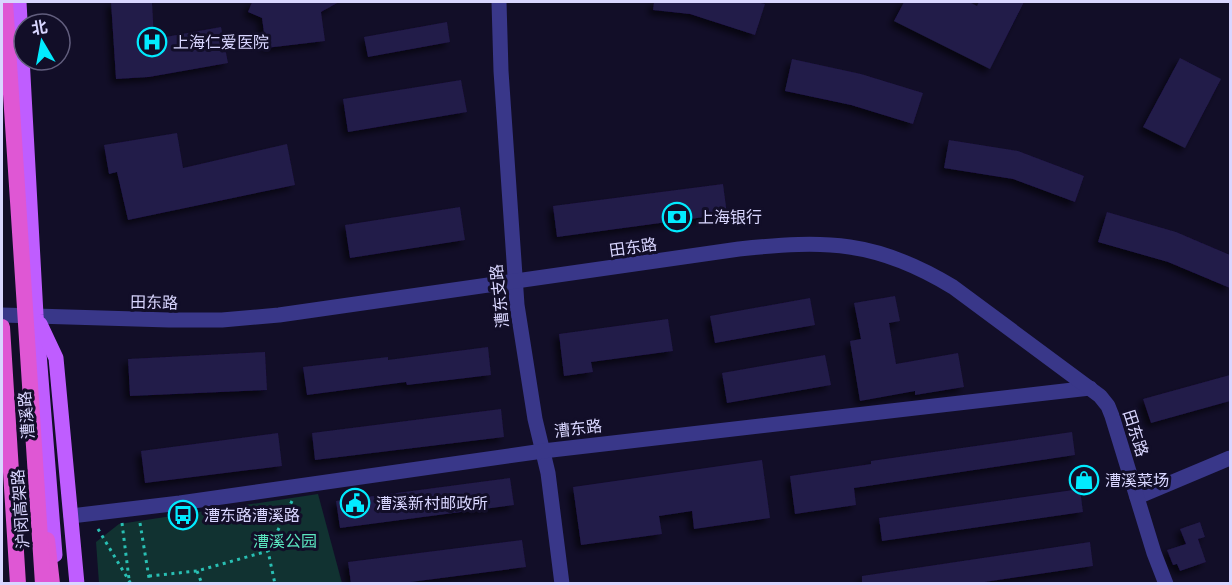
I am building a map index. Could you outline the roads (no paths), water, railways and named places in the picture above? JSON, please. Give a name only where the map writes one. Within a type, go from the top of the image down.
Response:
[{"type":"highway","name":"沪闵高架路","points":[[5,2],[43,584]]},
{"type":"highway","name":"沪闵高架路","points":[[2,327],[18,584]]},
{"type":"highway","points":[[29,365],[52,584]]},
{"type":"main road","name":"漕溪路","points":[[19,2],[36,315],[57,584]]},
{"type":"main road","name":"漕溪路","points":[[36,315],[56,358],[77,584]]},
{"type":"street","name":"漕东支路","points":[[499,2],[501,82],[520,332],[548,472],[562,584]]},
{"type":"street","name":"田东路","points":[[2,315],[222,320],[279,315],[783,244],[824,243],[864,248],[898,258],[953,287],[1090,388],[1108,406],[1154,553],[1166,584]]},
{"type":"street","name":"漕东路","points":[[71,516],[543,451],[1090,388]]},
{"type":"street","points":[[1137,497],[1230,458]]},
{"type":"place","name":"上海仁爱医院","points":[[152,42]]},
{"type":"place","name":"上海银行","points":[[677,217]]},
{"type":"place","name":"漕溪菜场","points":[[1084,480]]},
{"type":"place","name":"漕溪新村邮政所","points":[[355,503]]},
{"type":"place","name":"漕东路漕溪路","points":[[183,515]]},
{"type":"park label","name":"漕溪公园","points":[[285,541]]}]
